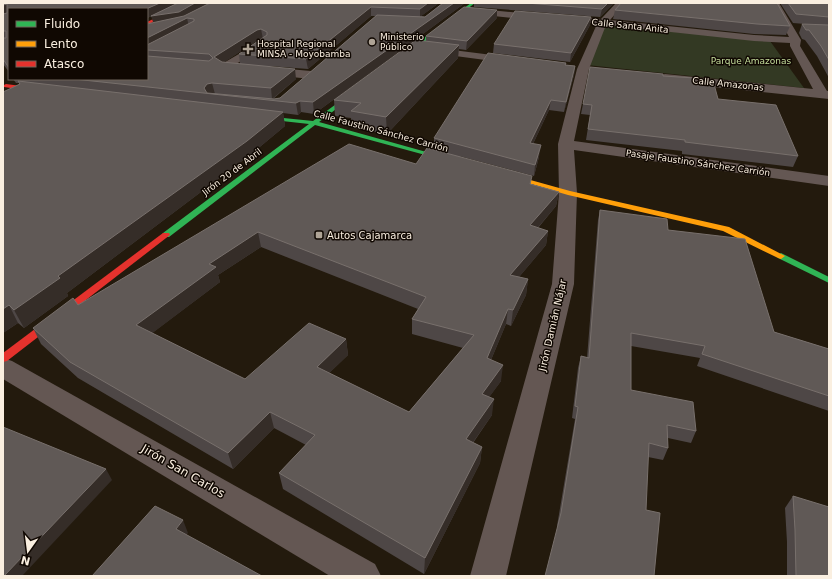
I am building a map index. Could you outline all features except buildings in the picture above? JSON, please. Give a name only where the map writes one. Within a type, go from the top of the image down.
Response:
[{"type":"main road","points":[[148,24],[190,3]]},
{"type":"main road","points":[[394,62],[474,3]]},
{"type":"main road","points":[[4,85],[19,80]]},
{"type":"main road","points":[[4,85],[53,92]]},
{"type":"main road","name":"Jirón 20 de Abril","points":[[3,358],[363,85]]},
{"type":"main road","name":"Calle Faustino Sánchez Carrión","points":[[243,114],[314,122],[460,163]]},
{"type":"main road","points":[[491,171],[568,193],[726,229],[829,280]]},
{"type":"street","points":[[603,22],[621,3]]},
{"type":"street","points":[[775,3],[796,40],[794,46],[825,95]]},
{"type":"street","points":[[464,11],[553,18]]},
{"type":"street","name":"Calle Santa Anita","points":[[582,21],[754,38],[796,40]]},
{"type":"street","name":"Jirón Damián Nájar","points":[[488,576],[563,284],[568,193],[566,144],[583,69],[603,22]]},
{"type":"street","points":[[788,27],[802,28]]},
{"type":"street","points":[[240,69],[224,68],[263,43]]},
{"type":"street","points":[[412,48],[530,62]]},
{"type":"street","points":[[256,70],[314,72],[299,85]]},
{"type":"street","name":"Calle Amazonas","points":[[652,76],[825,95]]},
{"type":"street","points":[[253,103],[268,105]]},
{"type":"street","name":"Pasaje Faustino Sánchez Carrión","points":[[566,144],[829,181]]},
{"type":"street","name":"Jirón San Carlos","points":[[3,367],[362,576]]},
{"type":"green space","name":"Parque Amazonas","points":[[603,25],[770,41],[804,88],[587,65]]},
{"type":"traffic: fast","points":[[400,58],[473,3]]},
{"type":"traffic: fast","points":[[166,235],[358,90]]},
{"type":"traffic: fast","points":[[255,116],[314,123],[453,161]]},
{"type":"traffic: fast","points":[[781,256],[829,280]]},
{"type":"traffic: slow","points":[[502,174],[568,193],[726,229],[781,256]]},
{"type":"traffic: jam","points":[[148,24],[190,3]]},
{"type":"traffic: jam","points":[[6,86],[44,91]]},
{"type":"traffic: jam","points":[[3,358],[166,235]]},
{"type":"place","name":"Ministerio Público","points":[[372,42]]},
{"type":"place","name":"Hospital Regional MINSA - Moyobamba","points":[[248,49]]},
{"type":"place","name":"Autos Cajamarca","points":[[319,235]]}]
